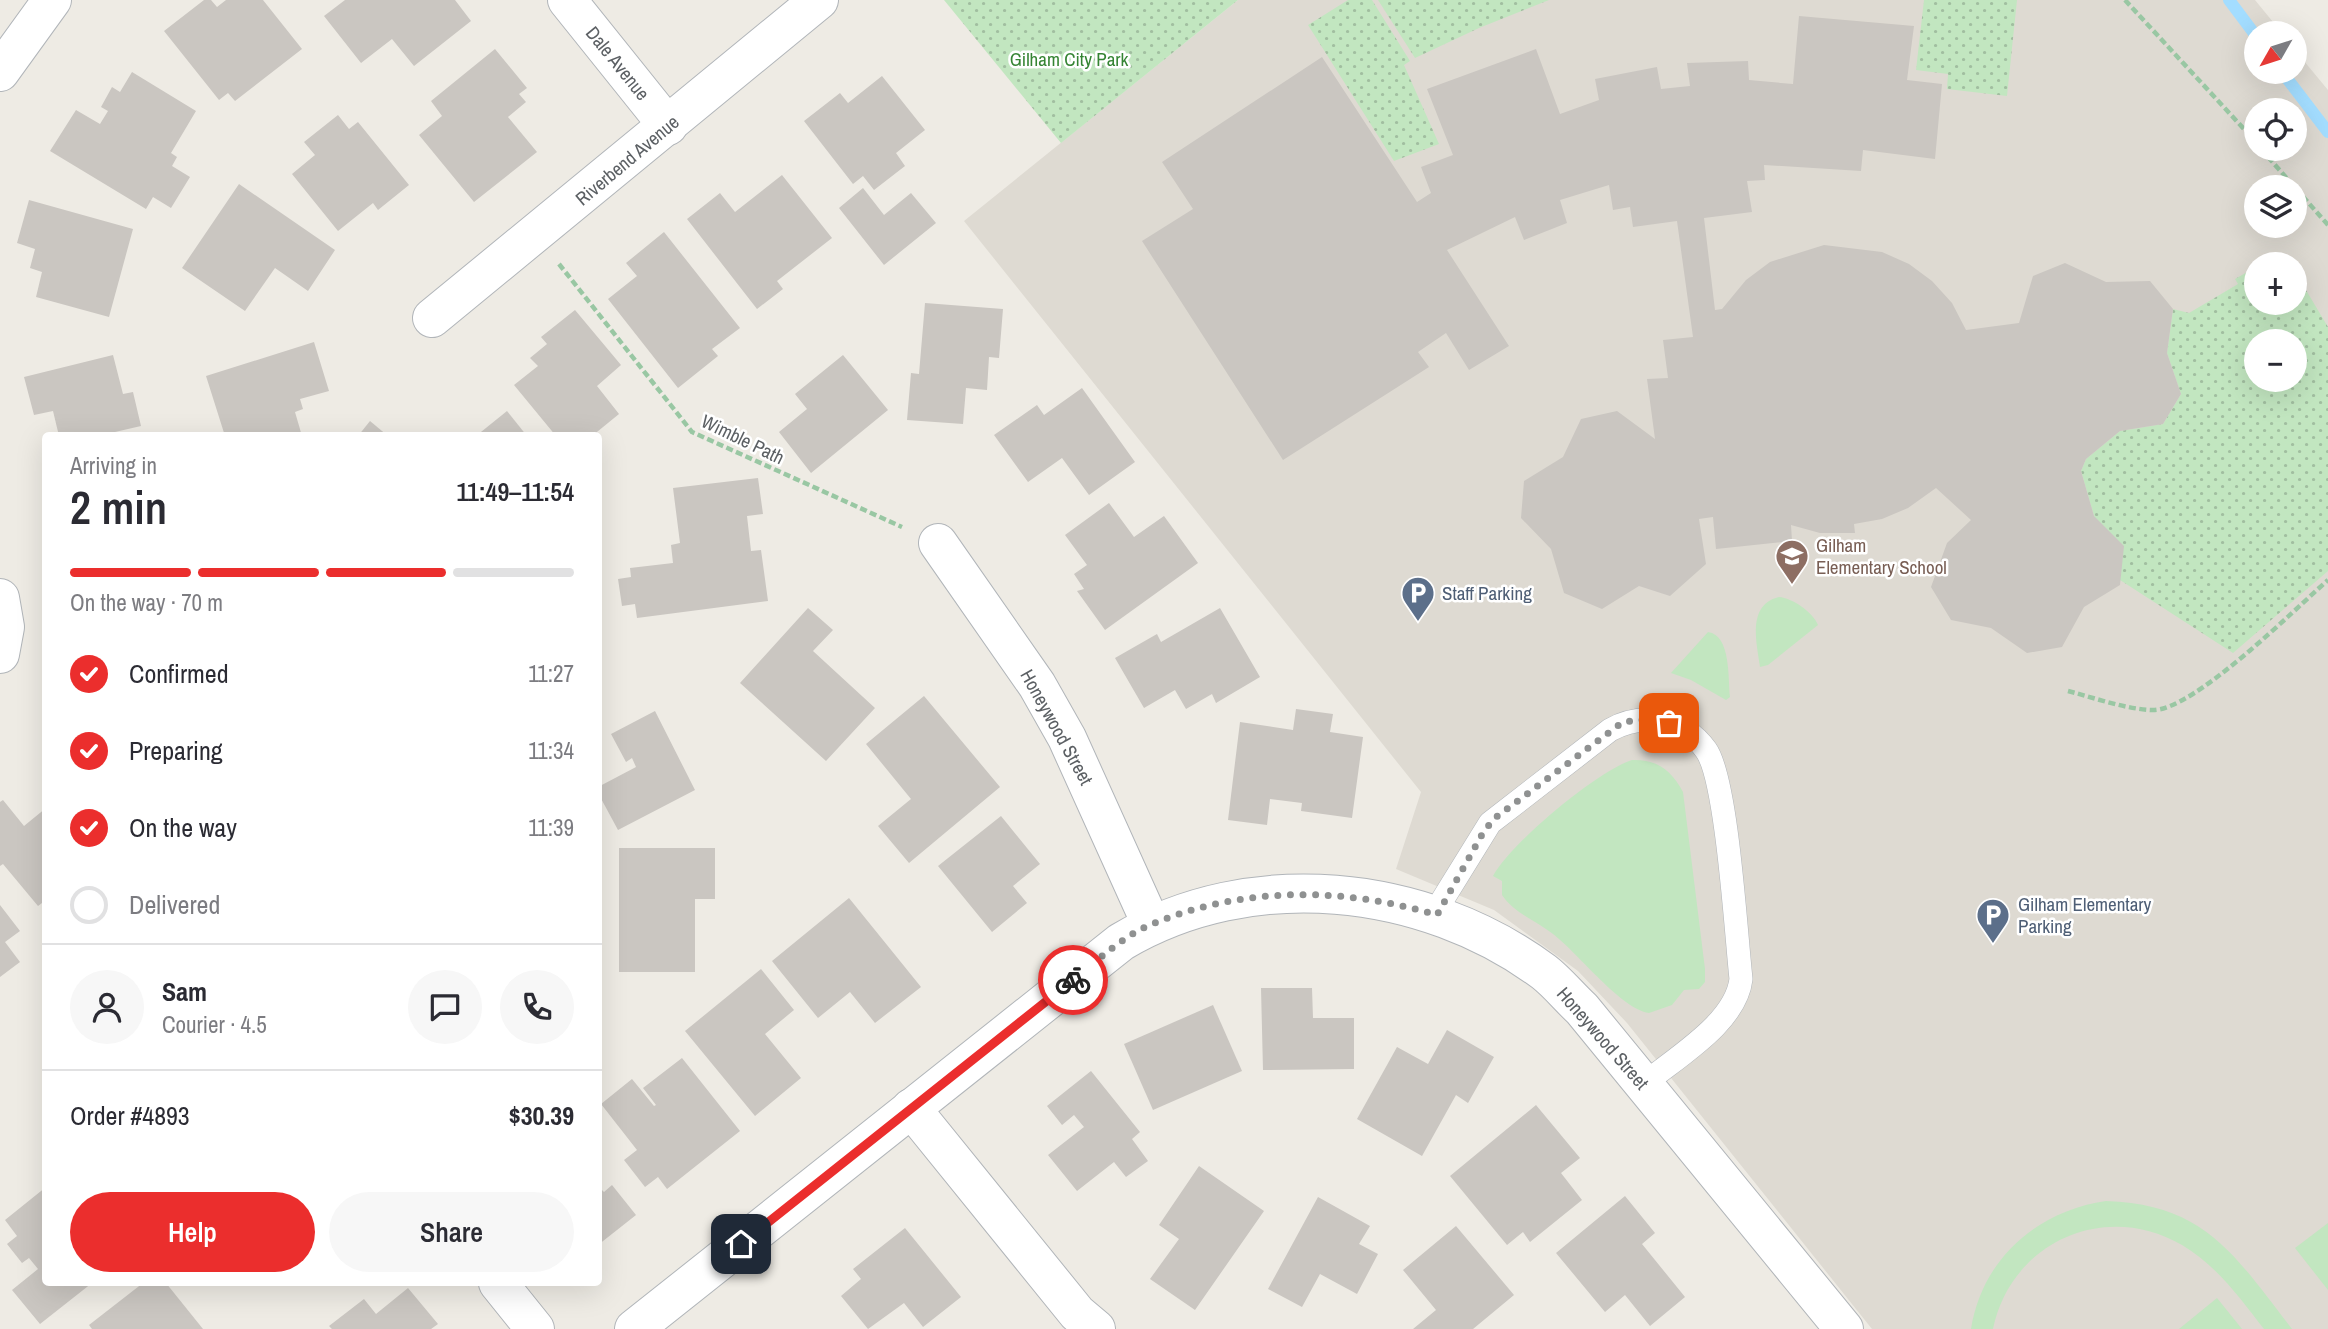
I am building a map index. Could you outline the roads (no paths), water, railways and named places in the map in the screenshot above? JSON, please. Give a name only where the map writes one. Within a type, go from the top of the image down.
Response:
[{"type":"street","points":[[0,72],[52,0]]},
{"type":"street","name":"Dale Avenue","points":[[568,0],[668,126]]},
{"type":"street","name":"Riverbend Avenue","points":[[432,318],[819,0]]},
{"type":"street","name":"Honeywood Street","points":[[938,543],[1037,685],[1067,738],[1151,924]]},
{"type":"street","points":[[0,598],[5,627],[0,654]]},
{"type":"street","name":"Honeywood Street","points":[[634,1329],[1121,942],[1151,924],[1242,899],[1315,893],[1359,897],[1437,915],[1504,945],[1546,973],[1582,1009],[1844,1329]]},
{"type":"street","points":[[911,1108],[1077,1313],[1096,1329]]},
{"type":"street","points":[[500,1286],[535,1329]]},
{"type":"lane","points":[[1437,915],[1443,900],[1490,823],[1610,730],[1623,722],[1653,719],[1669,723],[1694,737],[1707,750],[1718,782],[1741,979],[1739,992],[1723,1018],[1644,1084]]},
{"type":"waterway","points":[[2229,0],[2245,21]]},
{"type":"waterway","points":[[2291,84],[2328,132]]},
{"type":"place","name":"Gilham Elementary School","points":[[1792,586]]},
{"type":"place","name":"Staff Parking","points":[[1418,623]]},
{"type":"place","name":"Gilham Elementary Parking","points":[[1993,945]]},
{"type":"park label","name":"Gilham City Park","points":[[1069,59]]}]
